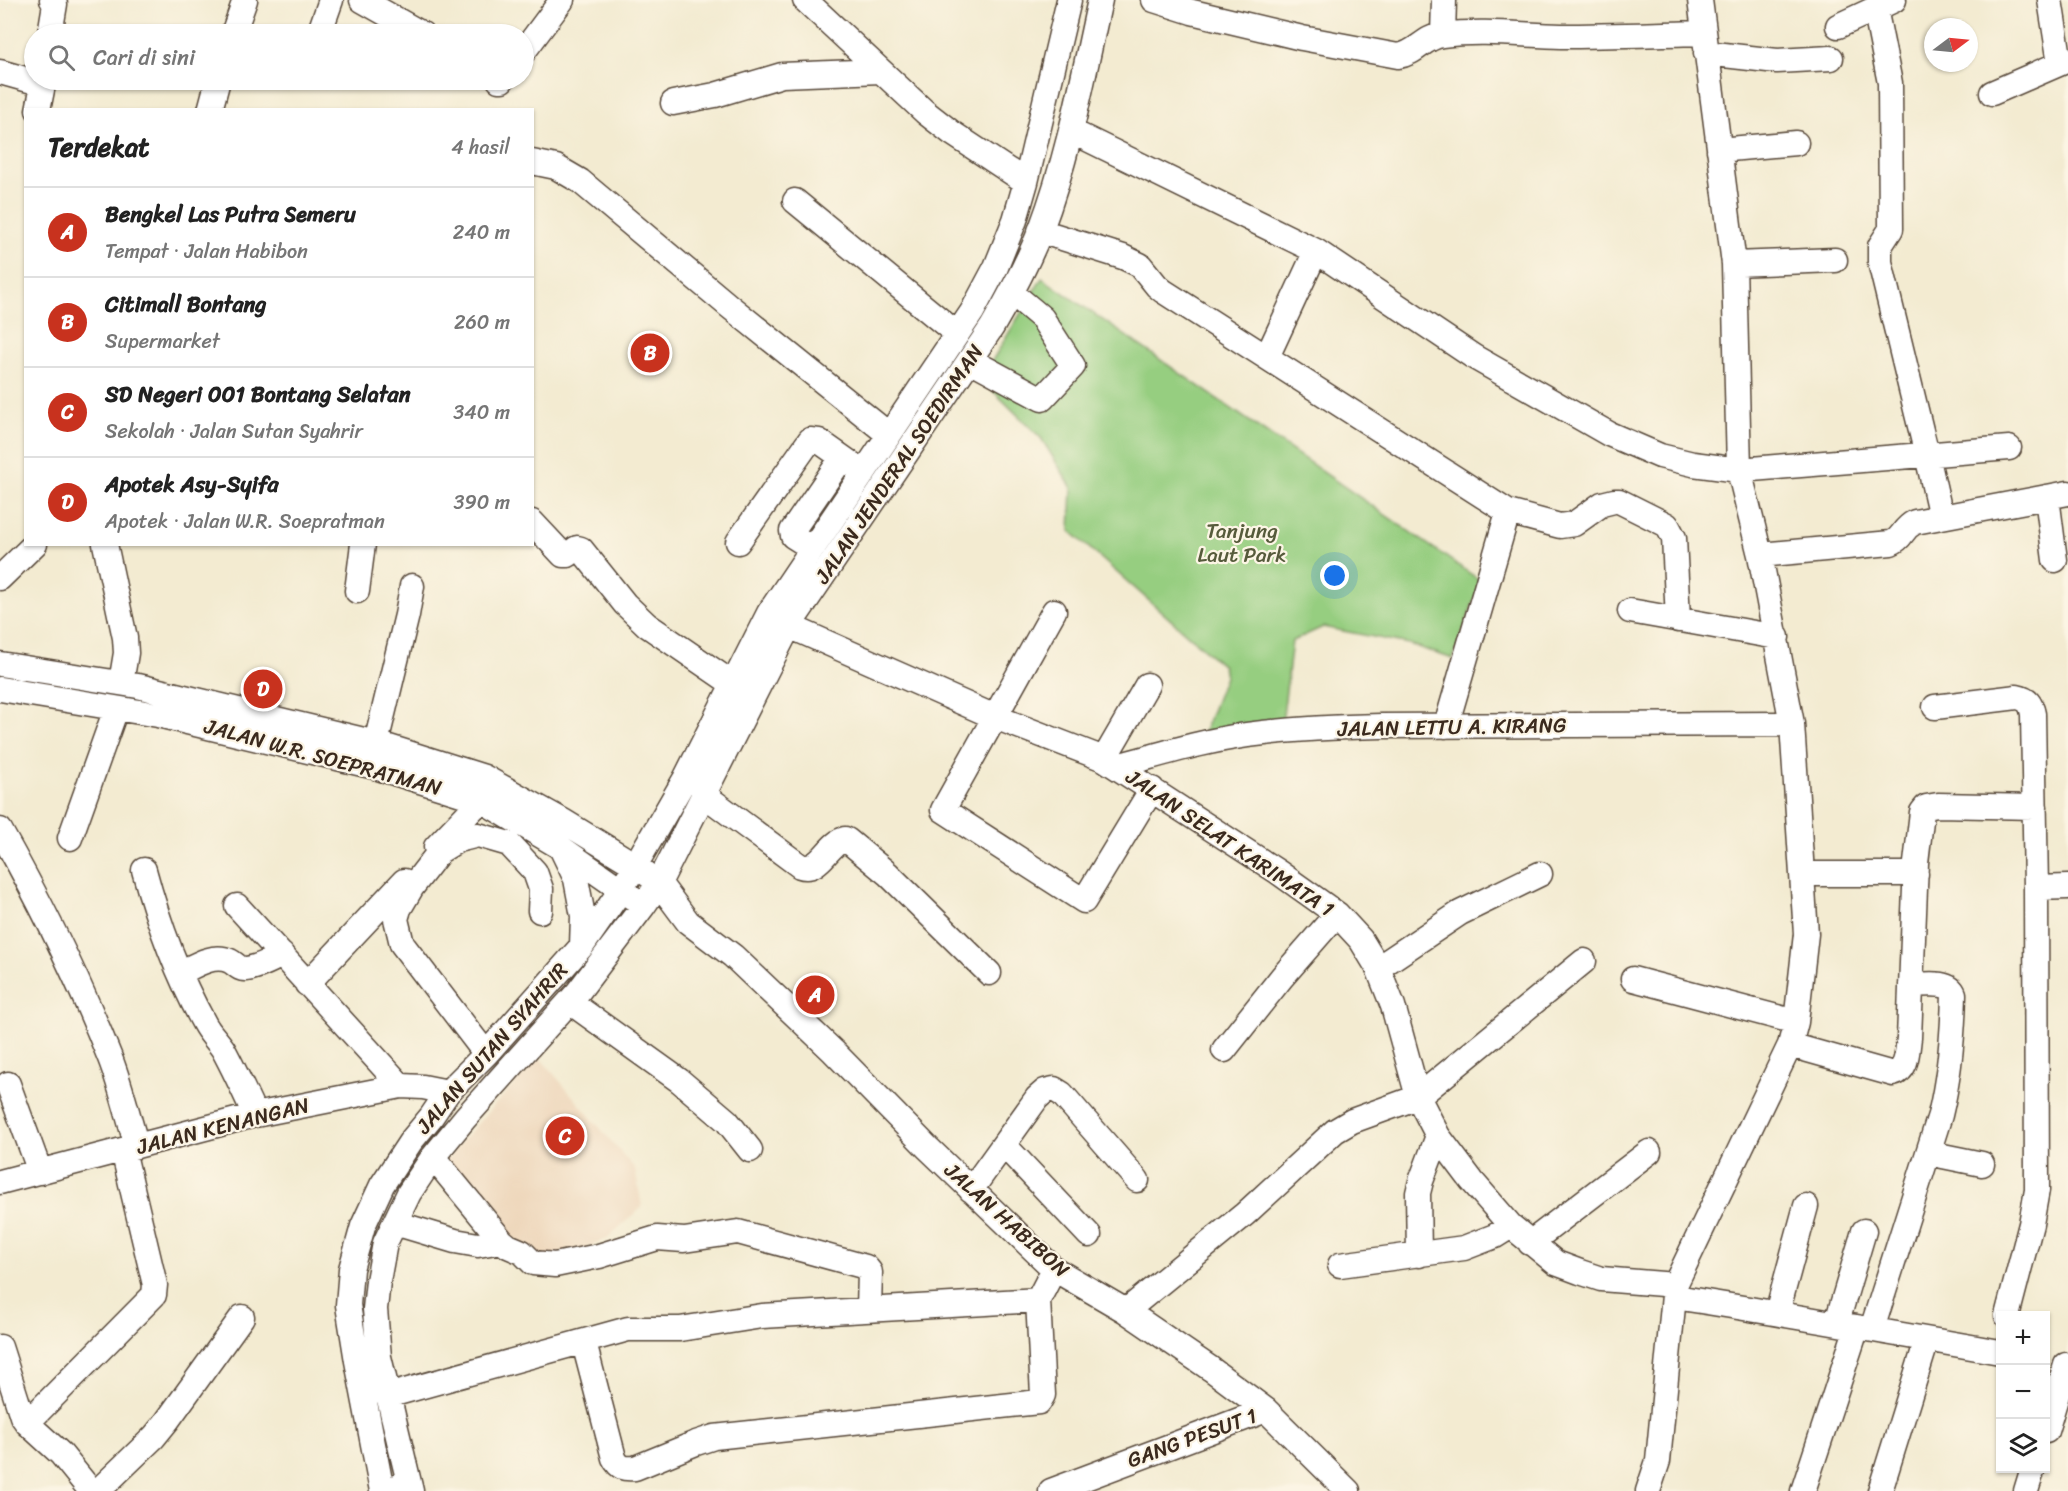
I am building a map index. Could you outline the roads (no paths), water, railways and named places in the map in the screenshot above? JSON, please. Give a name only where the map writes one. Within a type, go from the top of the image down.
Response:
[{"type":"street","points":[[52,0],[55,4],[52,24]]},
{"type":"street","points":[[237,24],[245,0]]},
{"type":"street","points":[[323,24],[331,0]]},
{"type":"street","points":[[362,0],[404,24]]},
{"type":"street","points":[[534,38],[562,0]]},
{"type":"street","points":[[805,0],[939,124],[1026,182]]},
{"type":"street","name":"JALAN JENDERAL SOEDIRMAN","points":[[621,890],[685,780],[769,613],[972,312],[996,267],[1015,220],[1026,182],[1069,0]]},
{"type":"street","name":"JALAN JENDERAL SOEDIRMAN","points":[[644,905],[659,883],[789,626],[970,360],[1012,292],[1040,231],[1071,131],[1100,0]]},
{"type":"street","points":[[1154,0],[1192,12],[1302,39],[1398,56],[1413,52],[1426,40],[1443,35],[1486,33],[1705,43],[1777,61],[1831,58]]},
{"type":"street","points":[[1443,35],[1444,0]]},
{"type":"street","points":[[1648,1491],[1658,1461],[1675,1291],[1790,1045],[1796,1022],[1806,933],[1792,724],[1760,555],[1739,470],[1734,264],[1700,0]]},
{"type":"street","points":[[1992,93],[2064,61],[2050,0]]},
{"type":"street","points":[[1838,26],[1885,4],[1891,98],[1891,230],[1880,246],[1880,262],[1941,517]]},
{"type":"street","points":[[673,103],[782,75],[881,71]]},
{"type":"street","points":[[0,72],[24,77]]},
{"type":"street","points":[[38,108],[42,90]]},
{"type":"street","points":[[211,108],[215,90]]},
{"type":"street","points":[[1071,131],[1316,251],[1474,357],[1609,434],[1660,456],[1693,464],[1739,470],[2009,448]]},
{"type":"street","points":[[1719,150],[1796,143]]},
{"type":"street","points":[[534,162],[556,167],[580,181],[729,306],[888,434]]},
{"type":"street","points":[[795,201],[957,334]]},
{"type":"street","points":[[1040,231],[1123,257],[1140,265],[1163,291],[1508,512],[1567,526],[1580,521],[1602,504],[1619,501],[1667,525],[1674,538],[1678,620]]},
{"type":"street","points":[[1267,357],[1316,251]]},
{"type":"street","points":[[1734,264],[1836,260]]},
{"type":"street","points":[[970,360],[1042,399],[1073,366],[1042,318],[1012,292]]},
{"type":"street","points":[[738,542],[810,441],[819,441],[863,472]]},
{"type":"street","points":[[812,548],[793,536],[792,531],[842,458]]},
{"type":"street","points":[[1760,555],[1892,543],[1900,537],[1907,526],[1916,522],[2058,495],[2055,560]]},
{"type":"street","points":[[1446,726],[1508,512]]},
{"type":"street","points":[[534,524],[563,555],[568,555],[577,548],[581,549],[626,604],[647,625],[733,684]]},
{"type":"street","points":[[0,578],[33,546]]},
{"type":"street","points":[[105,546],[125,638],[126,654],[121,683]]},
{"type":"street","points":[[357,591],[363,546]]},
{"type":"street","points":[[376,743],[412,586]]},
{"type":"street","points":[[1054,611],[943,810],[1084,901],[1152,789]]},
{"type":"street","points":[[1630,611],[1777,637]]},
{"type":"street","name":"JALAN SELAT KARIMATA 1","points":[[789,626],[995,717],[1110,763],[1278,872],[1337,914],[1361,940],[1378,968],[1393,1006],[1418,1097],[1438,1136],[1472,1181],[1511,1226],[1556,1263],[1601,1279],[1675,1291],[1777,1313],[1927,1340],[1996,1348]]},
{"type":"street","name":"JALAN W.R. SOEPRATMAN","points":[[0,664],[121,683],[211,716],[481,800],[560,847],[644,905]]},
{"type":"street","points":[[1110,763],[1147,685]]},
{"type":"street","name":"JALAN W.R. SOEPRATMAN","points":[[0,689],[116,710],[158,715],[211,716],[376,743],[484,777],[563,820],[659,883]]},
{"type":"street","points":[[1935,707],[2017,697],[2031,704],[2034,729],[2035,807],[2037,1190],[2030,1232],[2008,1311]]},
{"type":"street","points":[[70,838],[116,710]]},
{"type":"street","name":"JALAN LETTU A. KIRANG","points":[[1110,763],[1245,735],[1350,727],[1792,724]]},
{"type":"street","points":[[703,794],[800,866],[815,865],[839,840],[847,840],[888,874],[989,973]]},
{"type":"street","points":[[307,984],[481,800]]},
{"type":"street","points":[[1790,1045],[1893,1074],[1900,1072],[1904,1066],[1909,1038],[1916,874],[1922,812],[1926,807],[1938,805],[2035,807]]},
{"type":"street","points":[[0,830],[25,875],[98,1028],[111,1061],[130,1148],[155,1285],[154,1296],[27,1423]]},
{"type":"street","points":[[486,1054],[402,944],[396,919],[399,909],[440,851],[458,840],[478,836],[509,844],[535,872],[541,889],[540,911]]},
{"type":"street","points":[[560,847],[576,879],[583,916],[582,946]]},
{"type":"street","points":[[144,870],[151,896],[180,974],[205,1025],[237,1074],[255,1115]]},
{"type":"street","points":[[1378,968],[1460,913],[1540,874]]},
{"type":"street","points":[[1803,874],[1916,874]]},
{"type":"street","name":"JALAN HABIBON","points":[[659,883],[688,922]]},
{"type":"street","points":[[2036,888],[2068,887]]},
{"type":"street","name":"JALAN SUTAN SYAHRIR","points":[[382,1491],[348,1305],[351,1269],[363,1226],[382,1185],[411,1141],[448,1092],[486,1054],[582,946],[621,890]]},
{"type":"street","name":"JALAN HABIBON","points":[[644,905],[688,922],[733,956],[1054,1269],[1126,1311],[1266,1410],[1348,1491]]},
{"type":"street","name":"JALAN SUTAN SYAHRIR","points":[[410,1487],[379,1357],[375,1310],[385,1243],[409,1193],[433,1156],[570,1002],[644,905]]},
{"type":"street","points":[[237,906],[401,1086]]},
{"type":"street","points":[[1224,1050],[1282,977],[1337,914]]},
{"type":"street","points":[[180,974],[206,961],[221,958],[240,968],[248,969],[282,955]]},
{"type":"street","points":[[1126,1311],[1245,1214],[1335,1131],[1352,1121],[1418,1097],[1584,961]]},
{"type":"street","points":[[1633,979],[1796,1022]]},
{"type":"street","points":[[1803,1491],[1855,1326],[1928,1153],[1941,1115],[1949,1081],[1953,989],[1948,986],[1911,985]]},
{"type":"street","points":[[570,1002],[680,1080],[727,1121],[750,1150]]},
{"type":"street","points":[[8,1084],[40,1172]]},
{"type":"street","name":"JALAN KENANGAN","points":[[0,1182],[255,1115],[401,1086],[448,1092]]},
{"type":"street","points":[[971,1190],[1037,1098],[1045,1091],[1054,1089],[1062,1094],[1137,1180]]},
{"type":"street","points":[[1419,1255],[1418,1193],[1438,1136]]},
{"type":"street","points":[[1004,1145],[1089,1235]]},
{"type":"street","points":[[1530,1243],[1649,1152]]},
{"type":"street","points":[[1928,1153],[1982,1164]]},
{"type":"street","points":[[433,1156],[502,1242],[522,1252],[533,1263],[555,1265],[599,1256],[657,1238],[678,1240],[738,1232],[866,1267],[870,1272],[869,1309]]},
{"type":"street","points":[[1777,1313],[1806,1206]]},
{"type":"street","points":[[395,1222],[455,1241],[478,1245],[502,1242]]},
{"type":"street","points":[[1340,1264],[1464,1248],[1495,1236],[1511,1226]]},
{"type":"street","points":[[1855,1326],[1864,1232]]},
{"type":"street","points":[[584,1342],[614,1458],[618,1465],[625,1469],[635,1468],[714,1437],[1039,1402],[1043,1395],[1038,1300],[1054,1269]]},
{"type":"street","points":[[387,1396],[628,1329],[680,1329],[762,1316],[1038,1300]]},
{"type":"street","points":[[98,1491],[154,1437],[242,1317]]},
{"type":"street","points":[[1880,1491],[1927,1340]]},
{"type":"street","points":[[0,1347],[22,1416],[61,1454],[91,1491]]},
{"type":"street","points":[[2049,1419],[2060,1364]]},
{"type":"street","name":"GANG PESUT 1","points":[[1051,1491],[1266,1410]]},
{"type":"street","points":[[2026,1491],[2031,1473]]},
{"type":"street","points":[[382,1491],[410,1487]]},
{"type":"place","name":"Citimall Bontang","points":[[650,353]]},
{"type":"place","name":"Apotek Asy-Syifa","points":[[263,689]]},
{"type":"place","name":"Bengkel Las Putra Semeru","points":[[815,995]]},
{"type":"place","name":"SD Negeri 001 Bontang Selatan","points":[[565,1136]]},
{"type":"park label","name":"Tanjung Laut Park","points":[[1242,543]]}]
